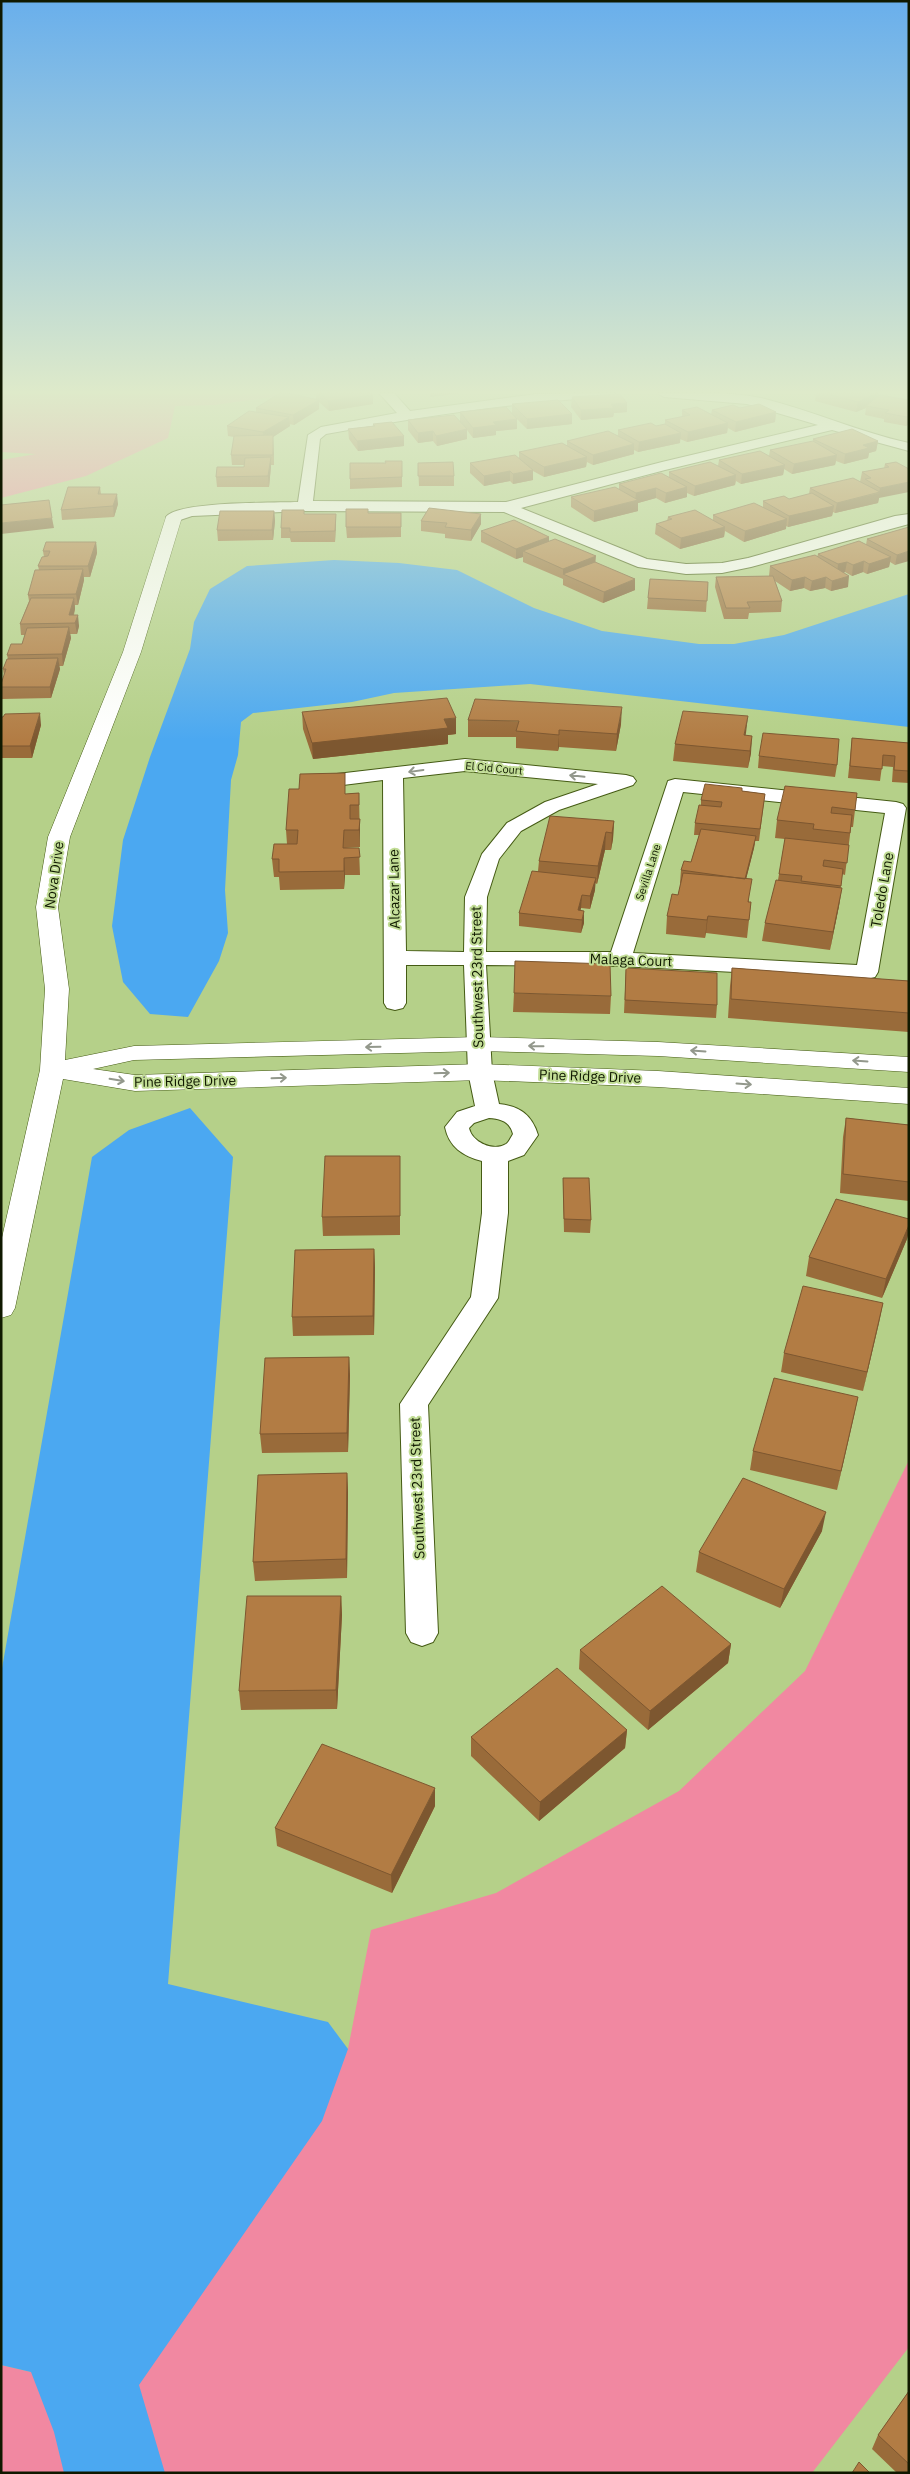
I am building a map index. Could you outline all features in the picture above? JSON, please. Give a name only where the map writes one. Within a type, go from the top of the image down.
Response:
[{"type":"street","points":[[174,516],[190,511],[249,508]]},
{"type":"street","points":[[510,508],[644,564],[686,570],[722,568],[751,562],[895,521],[909,520]]},
{"type":"street","name":"Nova Drive","points":[[1,1308],[52,1070],[57,989],[47,907],[59,837],[132,652],[174,516]]},
{"type":"street","name":"El Cid Court","points":[[303,784],[465,765],[626,781]]},
{"type":"street","name":"Alcazar Lane","points":[[393,774],[395,1003]]},
{"type":"street","name":"Southwest 23rd Street","points":[[488,1110],[480,1072],[474,958],[476,896],[489,858],[514,826],[552,806],[626,781]]},
{"type":"street","name":"Toledo Lane","points":[[675,785],[896,808],[868,972]]},
{"type":"street","name":"Sevilla Lane","points":[[620,959],[675,785]]},
{"type":"street","name":"Malaga Court","points":[[395,958],[620,959],[868,972]]},
{"type":"street","name":"Pine Ridge Drive","points":[[52,1070],[134,1053],[479,1044],[658,1048],[909,1065]]},
{"type":"street","name":"Pine Ridge Drive","points":[[52,1070],[135,1083],[480,1072],[658,1079],[909,1096]]},
{"type":"street","points":[[488,1110],[508,1112],[516,1116],[526,1128],[524,1141],[517,1147],[495,1154],[471,1150],[463,1145],[457,1138],[456,1130],[459,1122],[466,1116],[488,1110]]},
{"type":"street","name":"Southwest 23rd Street","points":[[422,1633],[414,1404],[484,1298],[495,1213],[495,1154]]},
{"type":"shaded area","points":[[909,1460],[909,2347],[812,2473],[1,2473],[1,2365],[31,2372],[348,2049],[371,1930],[496,1893],[679,1791],[805,1671]]},
{"type":"water","points":[[334,560],[399,563],[457,570],[534,608],[602,631],[699,644],[734,644],[784,635],[909,594],[909,727],[530,684],[394,693],[352,702],[253,713],[241,722],[238,755],[231,780],[225,890],[228,933],[219,961],[188,1017],[150,1014],[123,982],[112,926],[123,840],[150,757],[190,649],[194,622],[210,589],[247,566]]},
{"type":"water","points":[[190,1108],[233,1157],[168,1984],[328,2022],[348,2049],[322,2121],[139,2385],[165,2473],[64,2473],[54,2432],[31,2372],[1,2365],[1,1674],[92,1157],[129,1130]]},
{"type":"building","points":[[1,508],[50,508],[52,518],[1,523]]},
{"type":"building","points":[[429,508],[481,514],[471,530],[445,527],[447,523],[421,521]]},
{"type":"building","points":[[590,508],[604,508],[594,511]]},
{"type":"building","points":[[735,508],[765,508],[787,519],[745,531],[713,515]]},
{"type":"building","points":[[776,508],[823,508],[789,516]]},
{"type":"building","points":[[346,509],[368,509],[368,513],[401,513],[401,527],[346,527]]},
{"type":"building","points":[[282,510],[304,510],[304,514],[336,514],[335,531],[290,532],[290,528],[281,528]]},
{"type":"building","points":[[695,510],[725,527],[681,538],[656,524],[672,519],[668,517]]},
{"type":"building","points":[[220,511],[274,511],[272,530],[217,530]]},
{"type":"building","points":[[514,520],[549,537],[516,549],[481,531]]},
{"type":"building","points":[[909,527],[909,551],[897,555],[867,539]]},
{"type":"building","points":[[555,539],[596,556],[563,569],[523,551]]},
{"type":"building","points":[[859,541],[891,557],[869,564],[864,561],[853,565],[847,562],[838,564],[818,554]]},
{"type":"building","points":[[46,542],[96,542],[88,566],[38,566],[42,557],[48,556],[50,551],[43,551]]},
{"type":"building","points":[[815,555],[849,576],[832,581],[826,577],[812,581],[805,577],[792,580],[770,566]]},
{"type":"building","points":[[595,562],[635,579],[604,592],[563,574]]},
{"type":"building","points":[[83,569],[76,594],[28,595],[35,570]]},
{"type":"building","points":[[773,576],[782,601],[747,602],[750,608],[726,608],[716,577]]},
{"type":"building","points":[[650,579],[708,582],[707,601],[648,598]]},
{"type":"building","points":[[31,598],[74,598],[69,615],[78,615],[75,623],[20,624]]},
{"type":"building","points":[[69,627],[62,654],[7,655],[11,644],[22,644],[27,628]]},
{"type":"building","points":[[58,658],[50,687],[1,687],[6,669],[3,669],[7,659]]},
{"type":"building","points":[[447,698],[456,718],[444,719],[448,728],[312,743],[302,712]]},
{"type":"building","points":[[475,699],[622,707],[617,734],[559,730],[559,735],[516,731],[519,721],[468,720]]},
{"type":"building","points":[[683,711],[748,716],[744,735],[752,736],[750,751],[675,744]]},
{"type":"building","points":[[40,713],[30,746],[1,746],[1,717],[5,714]]},
{"type":"building","points":[[763,733],[839,739],[837,765],[759,756]]},
{"type":"building","points":[[852,738],[909,743],[909,771],[894,770],[895,756],[883,755],[882,769],[850,766]]},
{"type":"building","points":[[345,773],[345,794],[359,793],[359,805],[350,805],[350,819],[360,819],[359,830],[344,830],[343,848],[359,848],[360,857],[344,858],[344,871],[279,872],[279,859],[272,859],[274,844],[297,844],[298,830],[286,830],[289,789],[299,789],[300,774]]},
{"type":"building","points":[[705,784],[742,788],[742,791],[765,794],[760,829],[695,823],[699,805],[721,807],[722,802],[701,800]]},
{"type":"building","points":[[785,786],[857,793],[855,810],[832,807],[831,813],[852,815],[850,833],[813,829],[814,824],[777,820]]},
{"type":"building","points":[[550,816],[614,821],[612,833],[606,832],[598,866],[539,861]]},
{"type":"building","points":[[701,829],[756,836],[745,879],[681,870],[684,861],[691,862]]},
{"type":"building","points":[[785,838],[849,845],[847,863],[824,860],[823,866],[843,869],[841,886],[801,881],[802,876],[779,874]]},
{"type":"building","points":[[532,871],[596,878],[590,896],[582,895],[578,910],[584,911],[582,920],[519,913]]},
{"type":"building","points":[[683,873],[752,879],[748,902],[751,902],[749,920],[708,916],[707,920],[667,916],[672,894],[678,895]]},
{"type":"building","points":[[776,880],[842,888],[833,932],[765,923]]},
{"type":"building","points":[[515,961],[610,964],[611,996],[514,993]]},
{"type":"building","points":[[626,968],[717,973],[717,1005],[625,1000]]},
{"type":"building","points":[[732,968],[909,981],[909,1013],[731,999]]},
{"type":"building","points":[[846,1118],[909,1125],[909,1182],[843,1174]]},
{"type":"building","points":[[325,1156],[400,1156],[400,1216],[322,1217]]},
{"type":"building","points":[[563,1178],[589,1178],[591,1220],[564,1219]]},
{"type":"building","points":[[836,1199],[909,1219],[909,1225],[886,1279],[809,1257]]},
{"type":"building","points":[[374,1249],[373,1316],[292,1317],[295,1250]]},
{"type":"building","points":[[803,1286],[883,1303],[867,1372],[784,1353]]},
{"type":"building","points":[[349,1357],[347,1433],[260,1434],[265,1358]]},
{"type":"building","points":[[774,1378],[858,1397],[841,1471],[753,1451]]},
{"type":"building","points":[[347,1473],[346,1559],[253,1562],[258,1475]]},
{"type":"building","points":[[743,1478],[826,1512],[784,1589],[699,1552]]},
{"type":"building","points":[[662,1586],[731,1644],[650,1711],[580,1650]]},
{"type":"building","points":[[247,1596],[341,1596],[336,1690],[239,1691]]},
{"type":"building","points":[[557,1668],[627,1730],[540,1802],[471,1737]]},
{"type":"building","points":[[322,1744],[435,1788],[391,1875],[275,1828]]},
{"type":"building","points":[[909,2391],[909,2464],[878,2435]]},
{"type":"building","points":[[859,2462],[870,2473],[852,2473]]}]
